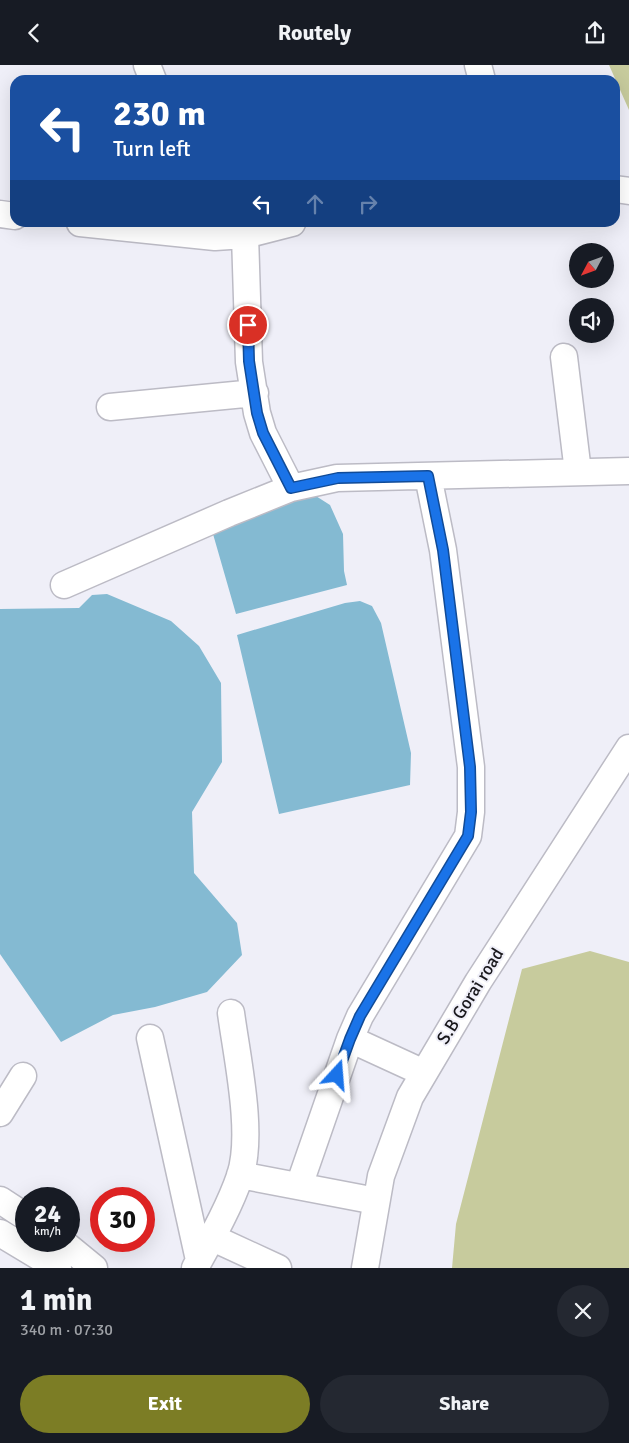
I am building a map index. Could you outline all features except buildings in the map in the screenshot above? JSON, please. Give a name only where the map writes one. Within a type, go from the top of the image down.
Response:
[{"type":"street","points":[[156,227],[213,230],[245,235],[276,227]]},
{"type":"street","points":[[245,235],[249,361],[257,413],[263,433],[291,488]]},
{"type":"street","points":[[564,357],[578,472]]},
{"type":"street","points":[[110,407],[254,393]]},
{"type":"street","points":[[64,585],[291,488],[338,478],[629,471]]},
{"type":"street","points":[[299,1186],[350,1039],[360,1016],[468,836],[471,812],[470,767],[443,550],[428,476]]},
{"type":"street","name":"S.B Gorai road","points":[[365,1268],[381,1176],[410,1097],[478,982],[629,747]]},
{"type":"street","points":[[197,1264],[213,1238],[240,1175],[246,1124],[231,1013]]},
{"type":"street","points":[[150,1038],[197,1264]]},
{"type":"street","points":[[350,1039],[424,1073]]},
{"type":"street","points":[[0,1113],[23,1076]]},
{"type":"street","points":[[240,1175],[376,1201]]},
{"type":"street","points":[[0,1200],[15,1210]]},
{"type":"street","points":[[0,1233],[58,1268]]},
{"type":"street","points":[[213,1238],[278,1268]]},
{"type":"street","points":[[74,1252],[94,1268]]},
{"type":"green space","points":[[609,65],[629,65],[629,110],[620,90],[620,75],[613,75]]},
{"type":"green space","points":[[590,951],[629,962],[629,1268],[452,1268],[456,1224],[522,969]]},
{"type":"water","points":[[308,491],[330,505],[343,534],[344,571],[347,585],[236,614],[213,534]]},
{"type":"water","points":[[107,594],[171,621],[199,646],[221,683],[222,762],[192,812],[194,873],[237,923],[242,955],[207,992],[155,1007],[113,1015],[61,1042],[0,954],[0,609],[79,608],[92,595]]},
{"type":"water","points":[[360,601],[372,606],[381,623],[411,753],[410,785],[279,814],[237,635],[345,603]]},
{"type":"route","points":[[248,325],[249,361],[257,413],[263,433],[291,488],[338,478],[428,476],[443,550],[470,767],[471,812],[468,836],[360,1016],[337,1075]]}]
